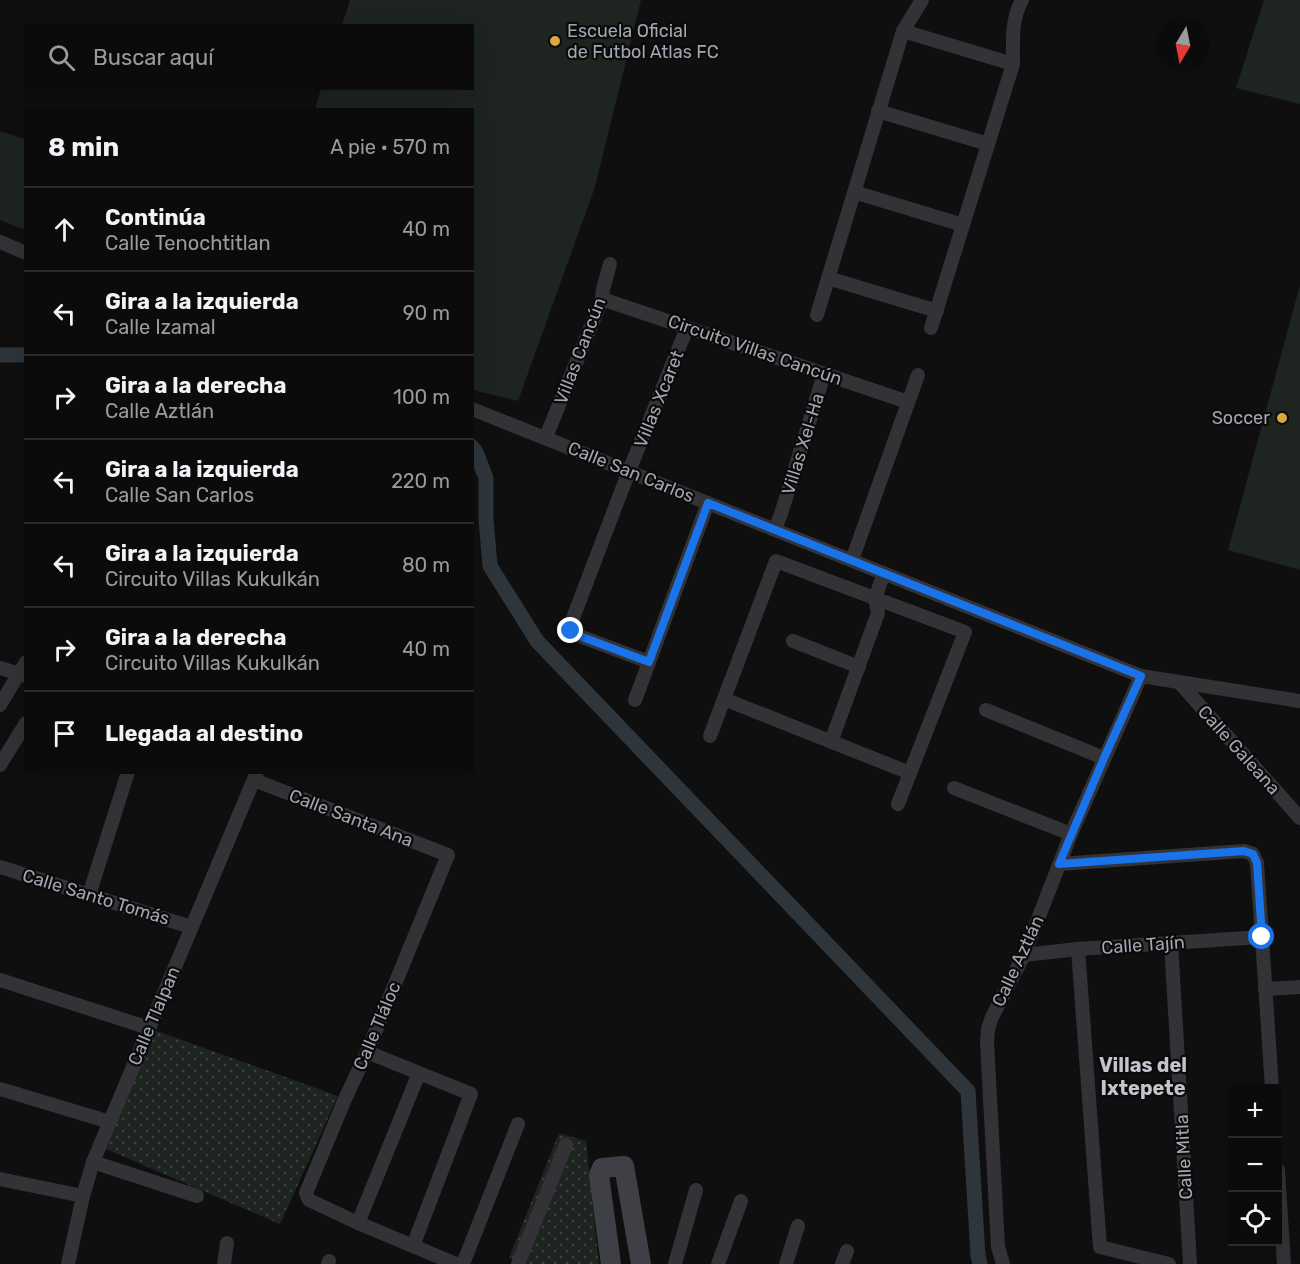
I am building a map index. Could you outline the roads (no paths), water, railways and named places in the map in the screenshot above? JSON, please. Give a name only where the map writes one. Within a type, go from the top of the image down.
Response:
[{"type":"street","points":[[817,315],[903,31],[922,0]]},
{"type":"street","points":[[931,328],[1013,64],[1014,20],[1022,0]]},
{"type":"street","points":[[903,31],[1013,64]]},
{"type":"street","points":[[878,111],[988,144]]},
{"type":"street","points":[[854,192],[963,225]]},
{"type":"street","points":[[0,242],[24,252]]},
{"type":"street","name":"Villas Cancún","points":[[546,437],[602,299],[610,264]]},
{"type":"street","points":[[828,278],[937,310]]},
{"type":"street","name":"Circuito Villas Cancún","points":[[602,299],[908,402]]},
{"type":"street","name":"Villas Xcaret","points":[[649,662],[574,634],[570,629],[629,471],[687,327]]},
{"type":"street","name":"Villas Xel-Ha","points":[[775,529],[824,374]]},
{"type":"street","points":[[854,553],[918,375]]},
{"type":"street","name":"Calle San Carlos","points":[[474,410],[775,529],[854,553],[884,573],[1141,676],[1300,701]]},
{"type":"street","points":[[635,700],[708,503]]},
{"type":"street","points":[[710,736],[776,561],[965,632],[898,804]]},
{"type":"street","points":[[831,742],[878,613],[875,598],[884,573]]},
{"type":"street","points":[[878,613],[891,604],[901,580]]},
{"type":"street","points":[[793,641],[859,667]]},
{"type":"street","points":[[0,668],[23,670],[0,705]]},
{"type":"street","name":"Calle Aztlán","points":[[1003,1264],[998,1247],[987,1042],[992,1017],[1024,955],[1071,834],[1141,676]]},
{"type":"street","name":"Calle Galeana","points":[[1179,682],[1300,818]]},
{"type":"street","points":[[724,699],[910,773]]},
{"type":"street","points":[[986,710],[1104,758]]},
{"type":"street","points":[[0,765],[24,726]]},
{"type":"street","points":[[89,895],[127,774]]},
{"type":"street","name":"Calle Santa Ana","points":[[255,776],[448,855]]},
{"type":"street","name":"Calle Tlalpan","points":[[68,1264],[82,1196],[93,1162],[255,776]]},
{"type":"street","points":[[954,788],[1071,834]]},
{"type":"street","points":[[1059,864],[1244,851],[1253,854],[1257,863],[1272,1084]]},
{"type":"street","name":"Calle Tláloc","points":[[358,1223],[309,1200],[307,1190],[448,855]]},
{"type":"street","name":"Calle Santo Tomás","points":[[0,867],[191,927]]},
{"type":"street","name":"Calle Tajín","points":[[1024,955],[1077,949],[1262,937]]},
{"type":"street","name":"Calle Mitla","points":[[1171,943],[1190,1264]]},
{"type":"street","points":[[1077,949],[1100,1247],[1169,1264]]},
{"type":"street","points":[[0,980],[149,1028]]},
{"type":"street","points":[[1264,989],[1300,987]]},
{"type":"street","points":[[367,1052],[471,1094],[413,1246]]},
{"type":"street","points":[[419,1073],[358,1223],[456,1264]]},
{"type":"street","points":[[0,1089],[110,1122]]},
{"type":"street","points":[[463,1264],[518,1124]]},
{"type":"street","points":[[518,1264],[566,1145]]},
{"type":"street","points":[[93,1162],[198,1197]]},
{"type":"street","points":[[611,1264],[599,1175],[602,1168],[624,1166],[641,1264]]},
{"type":"street","points":[[0,1179],[82,1196]]},
{"type":"street","points":[[675,1264],[696,1190]]},
{"type":"street","points":[[1279,1192],[1284,1264]]},
{"type":"street","points":[[718,1264],[741,1201]]},
{"type":"street","points":[[786,1264],[798,1226]]},
{"type":"street","points":[[224,1264],[227,1243]]},
{"type":"waterway","points":[[0,355],[24,355]]},
{"type":"waterway","points":[[474,450],[486,478],[486,519],[490,566],[537,641],[968,1091],[980,1264]]},
{"type":"place","name":"Escuela Oficial de Futbol Atlas FC","points":[[555,41]]},
{"type":"place","name":"Soccer","points":[[1282,418]]},
{"type":"district","name":"Villas del Ixtepete","points":[[1143,1076]]}]
